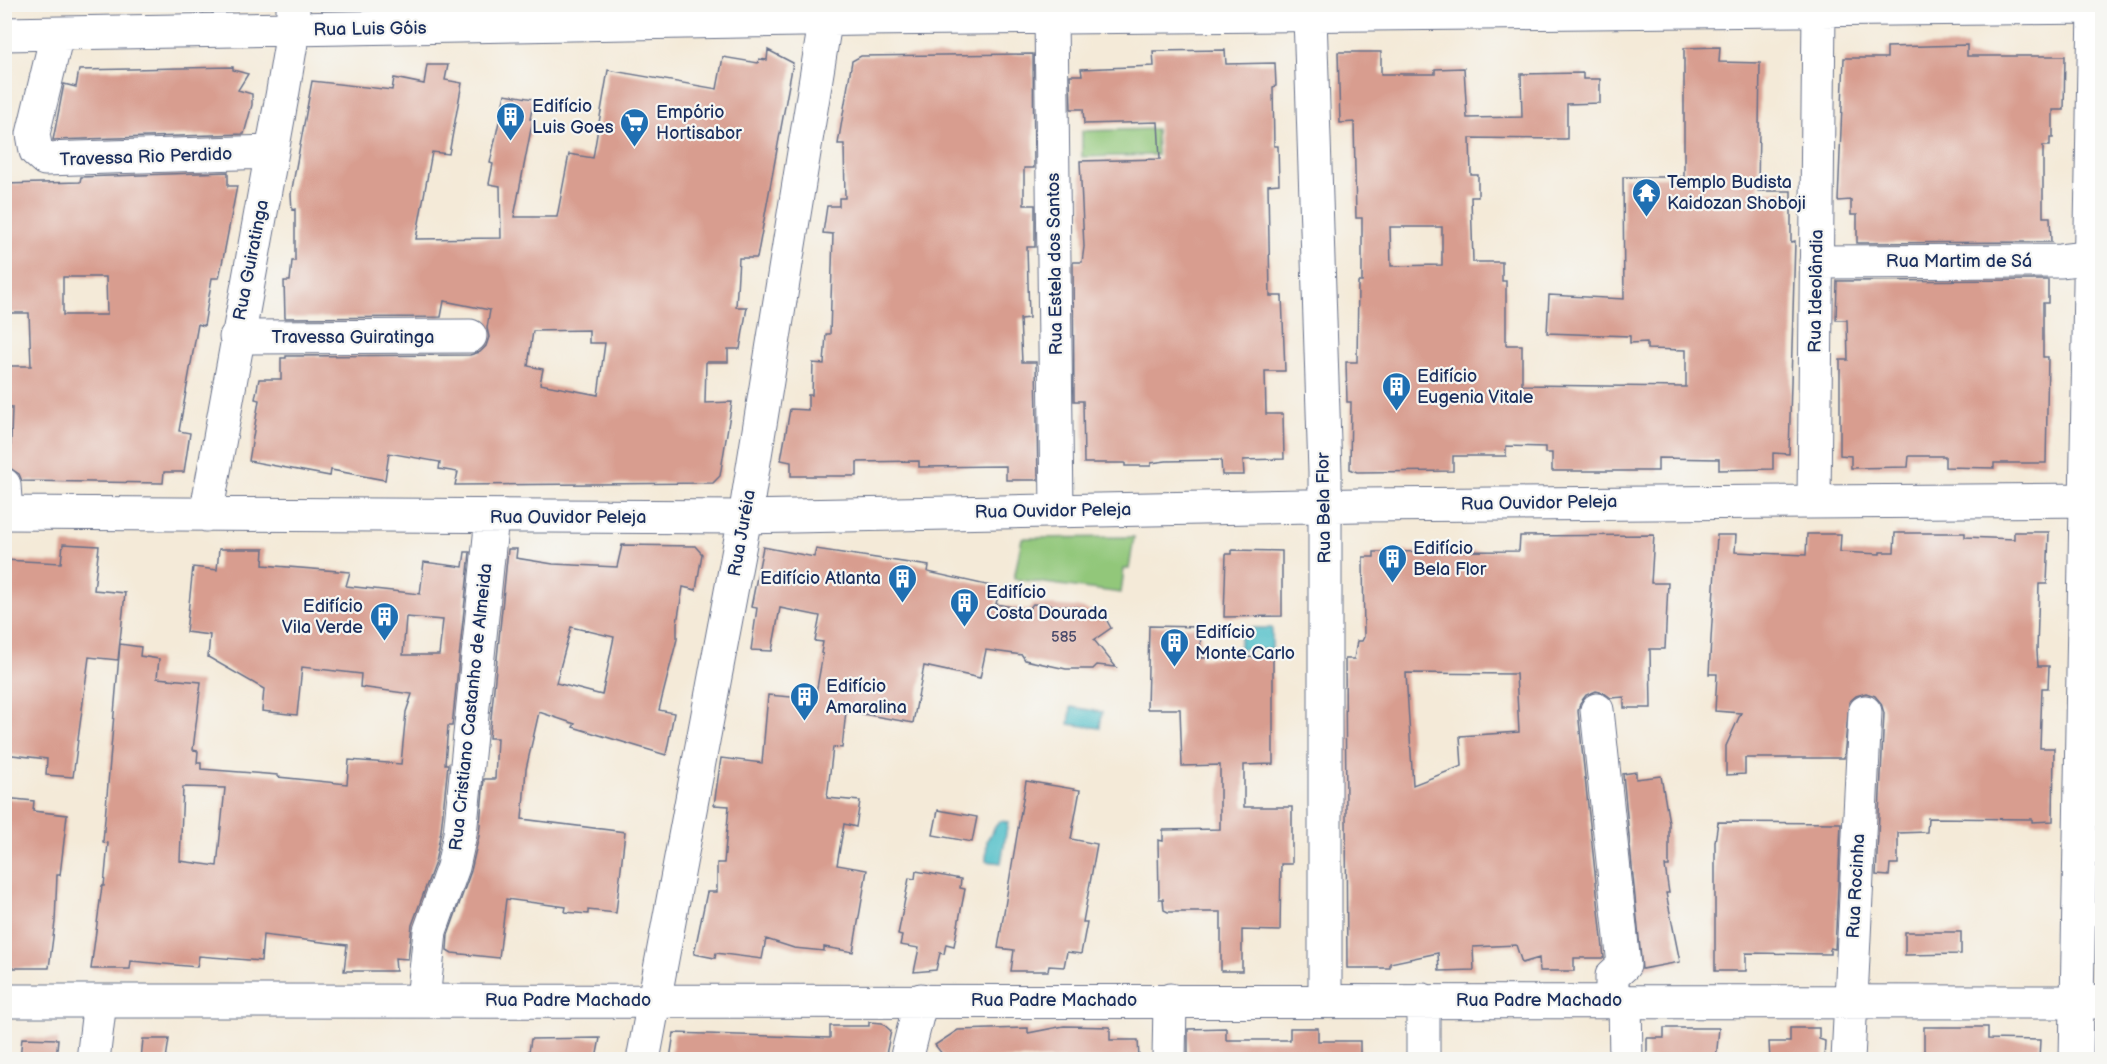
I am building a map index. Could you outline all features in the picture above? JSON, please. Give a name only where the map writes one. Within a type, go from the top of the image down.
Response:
[{"type":"street","name":"Rua Luis Góis","points":[[4,34],[57,34],[293,18],[827,12],[1051,17],[1198,10],[1311,16],[1593,8],[1819,10],[1991,6],[2099,7]]},
{"type":"street","points":[[2076,1059],[2090,1002],[2099,7]]},
{"type":"street","name":"Rua Ideolândia","points":[[1814,501],[1819,10]]},
{"type":"street","name":"Rua Juréia","points":[[642,1059],[745,517],[827,12]]},
{"type":"street","name":"Rua Bela Flor","points":[[1311,16],[1324,506],[1325,1000]]},
{"type":"street","name":"Rua Estela dos Santos","points":[[1051,17],[1057,510]]},
{"type":"street","name":"Rua Guiratinga","points":[[206,515],[236,337],[272,152],[293,18]]},
{"type":"street","name":"Travessa Rio Perdido","points":[[57,34],[33,134],[36,151],[45,159],[51,161],[272,152]]},
{"type":"street","name":"Rua Martim de Sá","points":[[1816,262],[2060,261],[2096,256]]},
{"type":"street","name":"Travessa Guiratinga","points":[[236,337],[470,336]]},
{"type":"street","name":"Rua Ouvidor Peleja","points":[[5,503],[206,515],[492,518],[745,517],[1324,506],[2093,500]]},
{"type":"street","name":"Rua Cristiano Castanho de Almeida","points":[[423,1001],[430,931],[438,902],[453,867],[460,834],[492,518]]},
{"type":"street","points":[[1597,710],[1624,966],[1612,976],[1619,1001],[1626,1059]]},
{"type":"street","name":"Rua Rocinha","points":[[1848,1059],[1865,712]]},
{"type":"street","points":[[906,1059],[921,1000]]},
{"type":"street","points":[[1169,1059],[1170,1000]]},
{"type":"street","points":[[1423,1000],[1423,1059]]},
{"type":"street","name":"Rua Padre Machado","points":[[4,1001],[2090,1002]]},
{"type":"street","points":[[93,1059],[100,1001]]},
{"type":"green space","points":[[1156,129],[1157,155],[1082,157],[1082,131]]},
{"type":"green space","points":[[1134,537],[1129,569],[1124,569],[1121,593],[1014,579],[1022,538]]},
{"type":"water","points":[[1240,628],[1272,628],[1272,649],[1240,649]]},
{"type":"water","points":[[1071,707],[1102,712],[1100,728],[1069,724]]},
{"type":"water","points":[[999,821],[1008,822],[1001,863],[986,861],[987,840]]},
{"type":"building","points":[[1967,45],[1967,56],[2065,56],[2064,110],[2053,110],[2053,138],[2050,138],[2050,146],[2043,146],[2043,217],[2050,217],[2051,242],[1857,243],[1857,215],[1851,215],[1851,200],[1838,201],[1844,58],[1887,58],[1887,47]]},
{"type":"building","points":[[1720,47],[1719,62],[1760,63],[1758,191],[1791,191],[1791,242],[1795,241],[1789,454],[1773,453],[1773,469],[1719,470],[1719,459],[1658,458],[1658,471],[1552,471],[1552,453],[1545,453],[1545,447],[1506,446],[1506,456],[1453,456],[1453,471],[1357,472],[1350,469],[1351,402],[1347,402],[1346,362],[1357,362],[1358,282],[1362,282],[1362,218],[1356,218],[1354,122],[1340,123],[1338,52],[1381,52],[1381,74],[1435,74],[1435,69],[1464,68],[1467,118],[1522,117],[1521,74],[1583,73],[1583,79],[1600,79],[1600,103],[1567,104],[1567,139],[1470,138],[1471,175],[1478,175],[1478,197],[1471,197],[1473,262],[1502,262],[1502,281],[1506,281],[1506,345],[1522,345],[1522,385],[1686,387],[1686,350],[1647,349],[1647,342],[1630,343],[1630,336],[1547,333],[1549,295],[1624,299],[1623,177],[1684,177],[1684,48]],"holes":[[[1390,227],[1442,227],[1442,265],[1391,266]]]},
{"type":"building","points":[[768,50],[793,63],[757,258],[739,258],[736,307],[747,307],[740,349],[728,349],[728,362],[706,362],[705,403],[732,402],[720,476],[713,483],[455,485],[458,472],[439,469],[440,462],[389,453],[385,480],[331,470],[330,476],[249,461],[259,400],[255,399],[259,379],[281,379],[281,358],[286,358],[286,356],[470,355],[480,352],[486,346],[489,337],[487,328],[490,310],[444,301],[441,317],[285,318],[284,281],[290,281],[292,261],[295,261],[295,209],[292,210],[291,194],[312,81],[392,90],[394,78],[424,84],[427,65],[448,65],[445,80],[462,83],[449,154],[432,152],[416,239],[501,238],[500,186],[489,184],[493,164],[490,163],[505,94],[534,99],[530,119],[533,119],[514,217],[557,217],[569,154],[593,158],[608,70],[717,89],[723,57],[758,63],[759,59],[767,60]],"holes":[[[589,330],[589,343],[605,343],[598,395],[540,384],[543,369],[528,366],[533,331]]]},
{"type":"building","points":[[1225,50],[1226,64],[1275,63],[1274,146],[1278,146],[1279,184],[1268,185],[1270,296],[1282,296],[1285,371],[1265,371],[1266,414],[1283,414],[1284,459],[1243,460],[1244,475],[1222,475],[1221,460],[1166,461],[1151,463],[1151,466],[1125,466],[1125,463],[1084,463],[1083,401],[1074,401],[1073,262],[1082,262],[1084,247],[1080,161],[1160,159],[1158,122],[1084,124],[1083,109],[1071,109],[1070,75],[1082,75],[1081,69],[1154,66],[1153,51]]},
{"type":"building","points":[[1033,54],[1034,168],[1024,168],[1024,205],[1035,205],[1035,247],[1027,247],[1029,318],[1020,319],[1022,362],[1036,362],[1038,480],[1006,480],[1006,466],[919,467],[919,461],[857,462],[857,476],[791,476],[791,462],[781,460],[790,409],[808,410],[808,395],[812,395],[813,363],[824,364],[826,334],[830,334],[833,234],[823,233],[827,206],[839,206],[839,198],[845,198],[844,144],[838,144],[852,61],[861,56]]},
{"type":"building","points":[[233,67],[233,70],[248,74],[238,90],[252,94],[252,105],[244,134],[53,140],[64,84],[76,87],[79,70]]},
{"type":"building","points":[[228,172],[228,186],[237,186],[219,278],[212,278],[204,326],[198,324],[179,431],[190,433],[184,472],[164,472],[163,483],[22,481],[19,474],[10,468],[12,407],[9,407],[9,366],[31,366],[29,313],[6,313],[4,184],[80,182],[81,177]],"holes":[[[63,277],[106,277],[107,315],[63,315]]]},
{"type":"building","points":[[2048,280],[2048,303],[2043,303],[2043,357],[2048,357],[2046,463],[1994,463],[1994,468],[1945,467],[1945,456],[1909,456],[1908,467],[1851,468],[1851,456],[1840,455],[1840,360],[1848,360],[1847,320],[1836,320],[1837,281]]},
{"type":"building","points":[[2014,532],[2049,532],[2047,584],[2039,584],[2037,651],[2038,666],[2049,666],[2048,688],[2042,688],[2040,748],[2054,748],[2053,821],[1928,818],[1927,832],[1898,833],[1898,864],[1890,864],[1889,876],[1876,875],[1884,713],[1881,703],[1875,696],[1866,693],[1856,696],[1849,702],[1844,758],[1745,758],[1745,774],[1726,775],[1726,746],[1741,713],[1715,711],[1717,674],[1709,674],[1717,535],[1736,535],[1735,552],[1806,555],[1807,534],[1841,534],[1840,552],[1880,554],[1880,552],[1894,552],[1895,533],[1965,533],[1965,537],[2014,539]]},
{"type":"building","points":[[1654,535],[1651,583],[1668,583],[1665,649],[1650,649],[1651,708],[1624,708],[1624,697],[1611,698],[1596,691],[1586,695],[1578,711],[1604,958],[1574,958],[1574,971],[1540,971],[1539,958],[1522,963],[1516,945],[1473,947],[1474,970],[1439,971],[1438,953],[1390,963],[1390,968],[1347,968],[1345,659],[1354,659],[1357,641],[1362,641],[1364,637],[1363,557],[1374,557],[1374,552],[1519,551],[1520,536]],"holes":[[[1406,673],[1516,674],[1519,732],[1460,736],[1462,766],[1413,785]]]},
{"type":"building","points":[[63,544],[99,546],[94,590],[125,593],[118,660],[89,657],[73,777],[46,775],[47,759],[4,754],[4,560],[61,563]]},
{"type":"building","points":[[622,545],[695,546],[702,554],[696,590],[683,587],[677,623],[677,639],[659,710],[674,713],[666,755],[573,727],[575,724],[539,712],[526,769],[522,819],[625,832],[616,913],[588,910],[588,914],[565,912],[566,907],[506,899],[499,958],[452,953],[447,950],[448,935],[471,871],[479,836],[484,779],[495,779],[497,738],[489,738],[508,549],[517,549],[516,558],[553,564],[617,567]],"holes":[[[571,627],[614,637],[602,695],[556,683]]]},
{"type":"building","points":[[763,547],[814,557],[816,549],[929,566],[928,572],[1000,588],[996,604],[1028,610],[1033,604],[1076,607],[1103,614],[1111,628],[1094,640],[1116,667],[1097,665],[1093,669],[1066,669],[1025,660],[1022,655],[986,650],[980,678],[924,666],[913,723],[846,711],[842,748],[833,747],[827,798],[860,801],[856,827],[844,824],[837,865],[867,870],[853,952],[824,947],[824,951],[794,948],[766,939],[762,959],[716,953],[715,958],[694,954],[707,892],[717,892],[717,863],[724,863],[729,806],[714,805],[721,758],[762,763],[768,695],[815,699],[823,654],[821,653],[823,642],[815,641],[820,616],[780,608],[772,651],[751,650],[757,608],[751,607]]},
{"type":"building","points":[[219,549],[264,549],[263,565],[350,572],[346,586],[420,594],[424,562],[463,567],[465,552],[470,552],[452,726],[448,726],[445,764],[448,764],[441,831],[435,862],[412,925],[408,959],[395,958],[396,971],[344,971],[347,945],[263,935],[261,961],[199,956],[197,967],[131,961],[130,969],[91,969],[108,843],[103,842],[120,644],[141,647],[140,656],[159,659],[157,678],[201,682],[193,750],[198,751],[197,763],[201,763],[201,769],[278,775],[278,777],[347,784],[349,760],[401,764],[406,712],[412,694],[360,687],[361,674],[302,667],[297,715],[262,711],[264,689],[208,657],[210,635],[186,632],[193,567],[217,570]],"holes":[[[406,617],[443,620],[439,655],[403,655]],[[183,787],[225,788],[217,866],[180,861]]]},
{"type":"building","points":[[1232,550],[1282,551],[1282,616],[1224,617],[1226,554],[1232,554]]},
{"type":"building","points":[[1149,626],[1201,627],[1200,658],[1273,657],[1273,764],[1244,765],[1244,807],[1292,807],[1292,864],[1281,864],[1280,931],[1242,930],[1242,971],[1221,971],[1221,912],[1168,912],[1164,910],[1163,899],[1159,899],[1158,840],[1163,841],[1163,830],[1220,829],[1220,765],[1182,766],[1180,709],[1147,709]]},
{"type":"building","points":[[1636,772],[1636,779],[1661,776],[1669,823],[1669,866],[1665,866],[1669,893],[1666,893],[1680,962],[1642,969],[1623,774]]},
{"type":"building","points":[[1026,781],[1080,790],[1071,839],[1097,844],[1083,922],[1087,922],[1081,954],[1067,952],[1064,967],[1049,966],[1048,971],[1011,971],[1014,950],[998,948]]},
{"type":"building","points":[[4,798],[34,801],[33,811],[67,815],[60,875],[57,875],[55,922],[49,968],[4,968]]},
{"type":"building","points":[[938,810],[977,817],[972,842],[933,835]]},
{"type":"building","points":[[1718,822],[1841,823],[1835,949],[1830,948],[1830,954],[1746,953],[1746,971],[1715,971],[1715,842]]},
{"type":"building","points":[[916,871],[961,879],[960,888],[965,889],[954,946],[946,944],[944,954],[940,953],[936,970],[914,972],[919,948],[900,945],[902,936],[898,935],[909,878],[915,879]]},
{"type":"building","points":[[1905,932],[1961,932],[1961,954],[1905,955]]},
{"type":"building","points":[[869,1022],[882,1023],[891,1031],[885,1059],[670,1059],[674,1033],[830,1038],[830,1026],[869,1026]]},
{"type":"building","points":[[1064,1026],[1110,1027],[1110,1040],[1138,1040],[1139,1059],[946,1059],[935,1045],[958,1030],[1028,1028],[1028,1033]]},
{"type":"building","points":[[1924,1027],[1988,1027],[1988,1039],[2040,1040],[2039,1059],[1924,1059]]},
{"type":"building","points":[[1226,1028],[1226,1040],[1290,1040],[1290,1028],[1318,1028],[1318,1041],[1360,1041],[1360,1059],[1188,1059],[1188,1029]]},
{"type":"building","points":[[1664,1028],[1719,1028],[1716,1059],[1647,1059],[1647,1038],[1664,1038]]},
{"type":"building","points":[[1790,1028],[1819,1028],[1819,1039],[1825,1041],[1824,1059],[1770,1059],[1769,1042],[1790,1042]]},
{"type":"building","points":[[22,1038],[58,1039],[56,1059],[20,1059]]},
{"type":"building","points":[[600,1038],[596,1059],[528,1059],[531,1039]]},
{"type":"building","points":[[143,1039],[169,1039],[166,1059],[141,1059]]},
{"type":"place","name":"Edifício Luis Goes","points":[[511,142]]},
{"type":"place","name":"Empório Hortisabor","points":[[635,148]]},
{"type":"place","name":"Templo Budista Kaidozan Shoboji","points":[[1646,218]]},
{"type":"place","name":"Edifício Eugenia Vitale","points":[[1396,412]]},
{"type":"place","name":"Edifício Bela Flor","points":[[1392,584]]},
{"type":"place","name":"Edifício Atlanta","points":[[902,604]]},
{"type":"place","name":"Edifício Costa Dourada","points":[[965,628]]},
{"type":"place","name":"Edifício Vila Verde","points":[[384,642]]},
{"type":"place","name":"Edifício Monte Carlo","points":[[1174,668]]},
{"type":"place","name":"Edifício Amaralina","points":[[805,722]]}]
